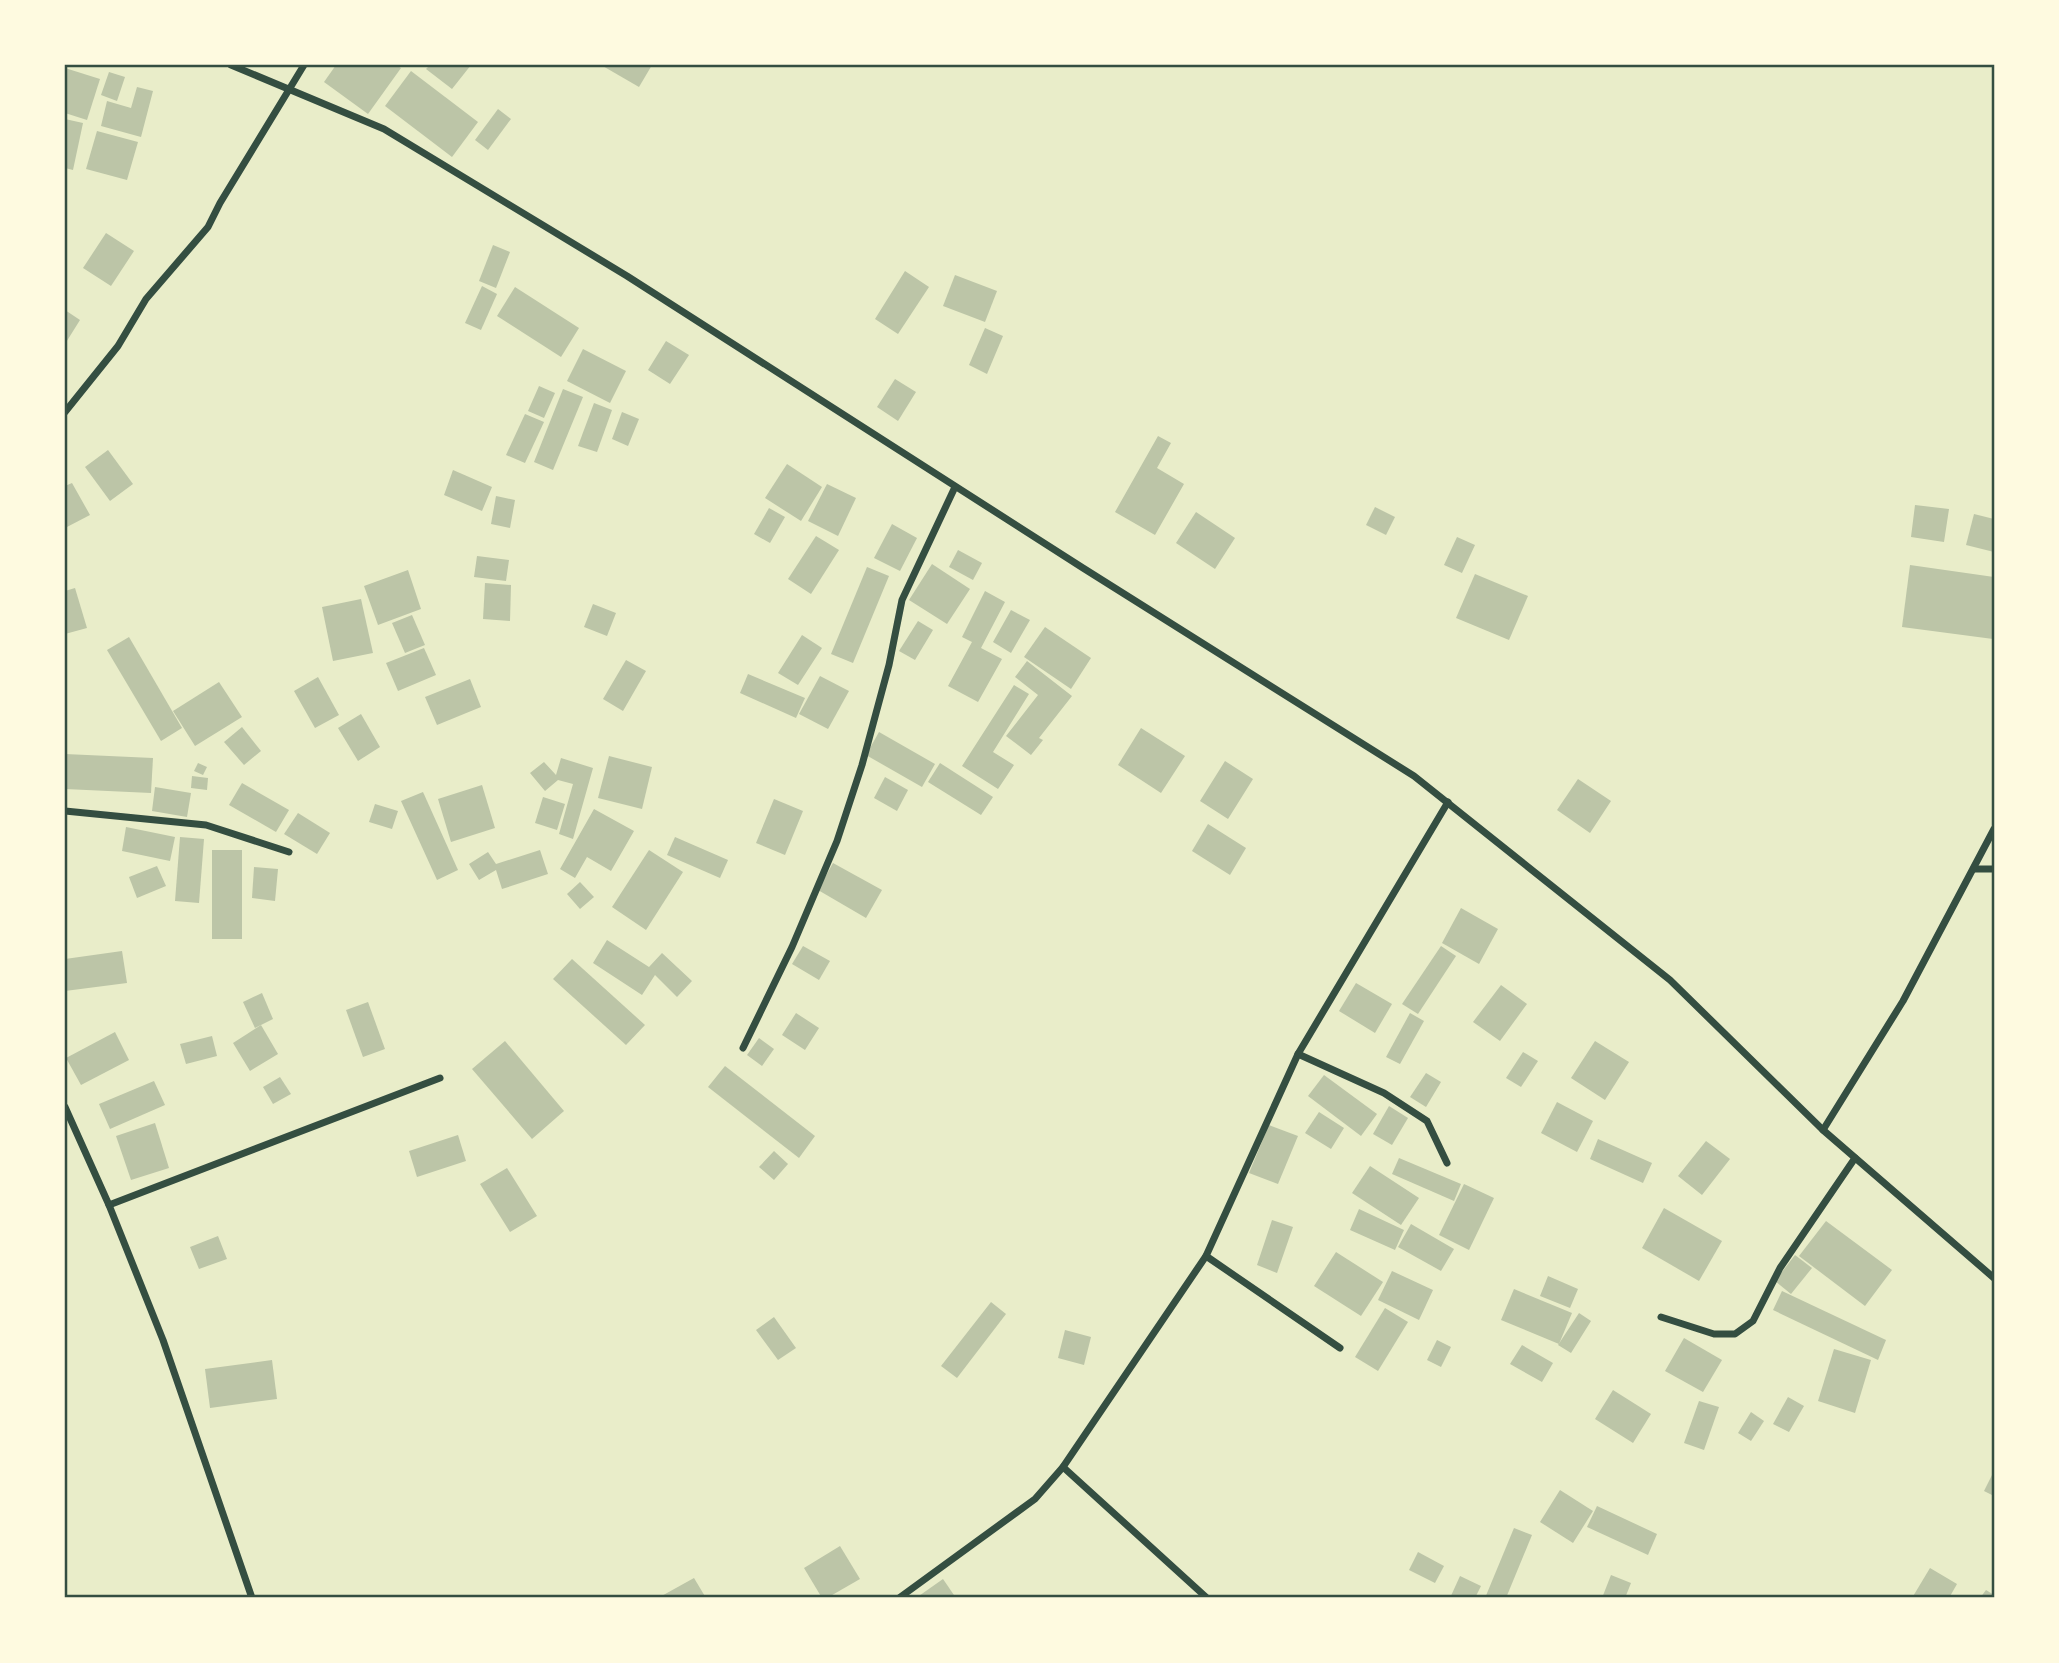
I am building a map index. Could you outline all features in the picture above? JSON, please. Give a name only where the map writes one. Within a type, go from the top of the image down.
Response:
[{"type":"street","points":[[230,65],[384,129],[627,276],[955,487],[1414,776],[1670,980],[1823,1130],[1994,1278]]},
{"type":"street","points":[[65,412],[118,346],[146,299],[208,227],[304,65]]},
{"type":"street","points":[[743,1048],[792,947],[837,841],[862,765],[889,665],[902,600],[955,487]]},
{"type":"street","points":[[899,1598],[1035,1499],[1063,1468],[1206,1255],[1298,1054],[1448,803]]},
{"type":"street","points":[[65,811],[206,825],[289,852]]},
{"type":"street","points":[[1823,1130],[1903,1001],[1994,829]]},
{"type":"street","points":[[1975,869],[1994,869]]},
{"type":"street","points":[[1298,1054],[1384,1093],[1427,1121],[1447,1163]]},
{"type":"street","points":[[109,1205],[440,1078]]},
{"type":"street","points":[[65,1107],[109,1205],[163,1340],[252,1598]]},
{"type":"street","points":[[1661,1317],[1714,1334],[1735,1334],[1753,1321],[1780,1268],[1854,1158]]},
{"type":"street","points":[[1206,1255],[1340,1348]]},
{"type":"street","points":[[1063,1468],[1207,1598]]},
{"type":"building","points":[[336,65],[396,65],[401,68],[368,114],[324,82]]},
{"type":"building","points":[[430,65],[471,65],[452,89],[426,69]]},
{"type":"building","points":[[601,65],[652,65],[639,87]]},
{"type":"building","points":[[65,68],[100,79],[87,120],[65,113]]},
{"type":"building","points":[[411,71],[478,122],[452,157],[385,106]]},
{"type":"building","points":[[109,72],[125,77],[117,101],[101,95]]},
{"type":"building","points":[[137,87],[153,91],[141,137],[101,126],[107,101],[131,108]]},
{"type":"building","points":[[498,109],[511,119],[488,150],[475,140]]},
{"type":"building","points":[[65,119],[83,123],[73,170],[65,168]]},
{"type":"building","points":[[97,131],[138,142],[127,180],[86,169]]},
{"type":"building","points":[[106,233],[134,251],[111,286],[83,268]]},
{"type":"building","points":[[493,245],[510,252],[496,288],[479,281]]},
{"type":"building","points":[[905,271],[929,287],[898,334],[875,319]]},
{"type":"building","points":[[955,275],[997,291],[985,322],[943,306]]},
{"type":"building","points":[[482,286],[497,294],[481,330],[465,323]]},
{"type":"building","points":[[515,287],[579,328],[561,357],[497,316]]},
{"type":"building","points":[[65,310],[80,320],[65,344]]},
{"type":"building","points":[[985,328],[1003,336],[987,374],[969,365]]},
{"type":"building","points":[[666,341],[689,355],[670,384],[648,370]]},
{"type":"building","points":[[583,349],[626,371],[610,403],[567,381]]},
{"type":"building","points":[[895,379],[916,392],[898,421],[877,407]]},
{"type":"building","points":[[539,386],[555,393],[544,418],[528,411]]},
{"type":"building","points":[[563,389],[583,397],[553,470],[534,462]]},
{"type":"building","points":[[594,403],[612,410],[597,452],[578,446]]},
{"type":"building","points":[[622,412],[639,419],[628,446],[612,439]]},
{"type":"building","points":[[525,414],[544,422],[525,463],[506,455]]},
{"type":"building","points":[[1158,436],[1171,443],[1157,468],[1184,484],[1155,535],[1115,512]]},
{"type":"building","points":[[108,450],[133,484],[110,501],[85,467]]},
{"type":"building","points":[[787,464],[822,487],[801,521],[765,498]]},
{"type":"building","points":[[453,470],[492,487],[482,511],[444,495]]},
{"type":"building","points":[[72,483],[90,515],[65,528],[65,486]]},
{"type":"building","points":[[827,484],[856,498],[838,536],[808,521]]},
{"type":"building","points":[[496,496],[515,500],[510,528],[491,524]]},
{"type":"building","points":[[1915,505],[1949,509],[1944,542],[1911,537]]},
{"type":"building","points":[[1375,507],[1395,517],[1386,535],[1366,525]]},
{"type":"building","points":[[769,508],[785,517],[770,543],[754,534]]},
{"type":"building","points":[[1196,512],[1235,538],[1215,569],[1176,543]]},
{"type":"building","points":[[1974,514],[1994,519],[1994,552],[1966,545]]},
{"type":"building","points":[[892,524],[917,538],[900,571],[874,558]]},
{"type":"building","points":[[816,536],[839,550],[811,594],[788,579]]},
{"type":"building","points":[[1457,537],[1475,545],[1462,573],[1444,565]]},
{"type":"building","points":[[958,550],[982,563],[973,580],[949,567]]},
{"type":"building","points":[[477,556],[509,560],[506,581],[474,577]]},
{"type":"building","points":[[932,564],[970,589],[947,624],[909,600]]},
{"type":"building","points":[[1910,565],[1994,577],[1993,639],[1902,627]]},
{"type":"building","points":[[867,567],[889,576],[853,663],[831,654]]},
{"type":"building","points":[[408,570],[421,609],[378,625],[364,586]]},
{"type":"building","points":[[1475,574],[1528,596],[1509,640],[1456,618]]},
{"type":"building","points":[[485,583],[511,585],[510,621],[483,619]]},
{"type":"building","points":[[75,588],[87,628],[65,634],[65,591]]},
{"type":"building","points":[[985,591],[1005,602],[981,648],[1002,659],[978,702],[948,686],[972,642],[962,637]]},
{"type":"building","points":[[361,599],[373,653],[333,661],[322,607]]},
{"type":"building","points":[[593,604],[616,613],[607,636],[584,627]]},
{"type":"building","points":[[1011,610],[1030,620],[1011,653],[993,642]]},
{"type":"building","points":[[412,615],[425,645],[405,653],[392,623]]},
{"type":"building","points":[[918,621],[933,630],[915,660],[899,651]]},
{"type":"building","points":[[1045,627],[1091,658],[1071,689],[1024,657]]},
{"type":"building","points":[[802,635],[822,648],[798,685],[778,673]]},
{"type":"building","points":[[129,637],[182,728],[161,741],[107,650]]},
{"type":"building","points":[[424,648],[436,675],[398,691],[386,663]]},
{"type":"building","points":[[626,660],[646,671],[623,711],[603,699]]},
{"type":"building","points":[[1027,661],[1072,696],[1039,738],[1043,740],[1031,755],[1006,736],[1038,695],[1015,677]]},
{"type":"building","points":[[748,674],[805,698],[796,718],[740,693]]},
{"type":"building","points":[[820,676],[849,691],[828,729],[799,714]]},
{"type":"building","points":[[318,677],[339,715],[315,728],[294,691]]},
{"type":"building","points":[[470,679],[481,707],[437,725],[425,697]]},
{"type":"building","points":[[219,682],[242,717],[195,746],[173,711]]},
{"type":"building","points":[[1014,685],[1029,694],[993,752],[1014,765],[998,789],[962,766]]},
{"type":"building","points":[[361,714],[380,747],[358,761],[338,728]]},
{"type":"building","points":[[242,727],[261,751],[244,765],[224,742]]},
{"type":"building","points":[[1141,728],[1185,756],[1161,793],[1118,765]]},
{"type":"building","points":[[879,732],[935,764],[922,787],[866,755]]},
{"type":"building","points":[[65,754],[153,758],[151,793],[65,789]]},
{"type":"building","points":[[609,756],[652,767],[642,809],[598,798]]},
{"type":"building","points":[[561,758],[593,768],[573,839],[559,834],[573,784],[558,780],[545,791],[530,773],[544,762],[556,775]]},
{"type":"building","points":[[1225,761],[1253,779],[1228,819],[1200,801]]},
{"type":"building","points":[[198,763],[207,767],[203,775],[194,771]]},
{"type":"building","points":[[940,763],[993,797],[981,815],[928,782]]},
{"type":"building","points":[[192,776],[208,778],[207,790],[191,788]]},
{"type":"building","points":[[885,777],[908,790],[897,811],[874,798]]},
{"type":"building","points":[[1578,779],[1611,801],[1590,833],[1557,810]]},
{"type":"building","points":[[242,783],[289,810],[276,832],[229,805]]},
{"type":"building","points":[[482,785],[495,828],[451,842],[438,799]]},
{"type":"building","points":[[155,787],[191,793],[187,817],[152,811]]},
{"type":"building","points":[[423,792],[458,870],[437,880],[401,801]]},
{"type":"building","points":[[543,797],[565,804],[557,830],[535,823]]},
{"type":"building","points":[[774,799],[803,811],[785,855],[756,843]]},
{"type":"building","points":[[375,804],[398,811],[392,829],[369,822]]},
{"type":"building","points":[[594,809],[634,831],[611,871],[587,857],[575,878],[560,869]]},
{"type":"building","points":[[298,813],[330,833],[317,854],[284,834]]},
{"type":"building","points":[[1208,824],[1246,848],[1230,875],[1192,851]]},
{"type":"building","points":[[126,827],[175,837],[170,861],[122,851]]},
{"type":"building","points":[[180,837],[204,839],[199,903],[175,901]]},
{"type":"building","points":[[675,837],[728,860],[720,878],[667,855]]},
{"type":"building","points":[[212,850],[242,850],[242,939],[212,939]]},
{"type":"building","points":[[540,850],[548,874],[502,889],[496,870],[479,880],[469,864],[488,852],[496,864]]},
{"type":"building","points":[[649,850],[683,872],[646,930],[612,907]]},
{"type":"building","points":[[833,863],[882,890],[866,918],[818,890]]},
{"type":"building","points":[[157,866],[166,886],[137,898],[129,877]]},
{"type":"building","points":[[254,867],[278,869],[275,901],[252,898]]},
{"type":"building","points":[[580,882],[594,897],[580,909],[567,894]]},
{"type":"building","points":[[1461,908],[1498,929],[1479,964],[1442,943]]},
{"type":"building","points":[[607,940],[649,967],[662,953],[692,981],[677,997],[655,975],[642,995],[593,963]]},
{"type":"building","points":[[803,946],[830,961],[819,980],[792,964]]},
{"type":"building","points":[[1441,946],[1456,956],[1418,1014],[1402,1004]]},
{"type":"building","points":[[122,951],[127,983],[65,991],[65,959]]},
{"type":"building","points":[[572,959],[645,1025],[626,1045],[553,979]]},
{"type":"building","points":[[1356,983],[1392,1004],[1375,1033],[1339,1011]]},
{"type":"building","points":[[1501,985],[1527,1004],[1500,1041],[1473,1022]]},
{"type":"building","points":[[262,993],[273,1019],[255,1028],[243,1002]]},
{"type":"building","points":[[368,1002],[385,1049],[363,1057],[346,1010]]},
{"type":"building","points":[[796,1013],[819,1028],[805,1050],[782,1035]]},
{"type":"building","points":[[1410,1013],[1424,1021],[1400,1064],[1386,1057]]},
{"type":"building","points":[[261,1025],[278,1054],[250,1071],[233,1043]]},
{"type":"building","points":[[115,1032],[129,1060],[81,1085],[66,1058]]},
{"type":"building","points":[[212,1036],[217,1056],[186,1064],[180,1044]]},
{"type":"building","points":[[759,1038],[774,1049],[762,1066],[747,1055]]},
{"type":"building","points":[[505,1041],[564,1111],[532,1139],[472,1069]]},
{"type":"building","points":[[1595,1041],[1629,1062],[1605,1100],[1571,1078]]},
{"type":"building","points":[[1523,1052],[1538,1061],[1521,1087],[1506,1078]]},
{"type":"building","points":[[725,1066],[815,1136],[799,1158],[708,1087]]},
{"type":"building","points":[[1426,1073],[1441,1082],[1426,1107],[1410,1097]]},
{"type":"building","points":[[1324,1075],[1377,1114],[1361,1136],[1308,1096]]},
{"type":"building","points":[[280,1077],[291,1094],[273,1104],[263,1087]]},
{"type":"building","points":[[154,1081],[165,1105],[110,1129],[99,1104]]},
{"type":"building","points":[[1557,1102],[1593,1121],[1577,1152],[1541,1133]]},
{"type":"building","points":[[1389,1106],[1408,1118],[1392,1145],[1373,1134]]},
{"type":"building","points":[[1319,1112],[1344,1128],[1331,1149],[1305,1133]]},
{"type":"building","points":[[155,1123],[169,1168],[131,1180],[116,1136]]},
{"type":"building","points":[[1269,1125],[1298,1136],[1278,1184],[1249,1173]]},
{"type":"building","points":[[458,1135],[466,1161],[417,1177],[409,1151]]},
{"type":"building","points":[[1598,1139],[1652,1163],[1643,1183],[1590,1159]]},
{"type":"building","points":[[1706,1141],[1730,1159],[1702,1195],[1678,1176]]},
{"type":"building","points":[[774,1151],[788,1164],[774,1180],[759,1167]]},
{"type":"building","points":[[1399,1158],[1461,1184],[1454,1201],[1392,1174]]},
{"type":"building","points":[[1370,1166],[1419,1198],[1401,1225],[1352,1193]]},
{"type":"building","points":[[507,1168],[537,1216],[510,1232],[480,1184]]},
{"type":"building","points":[[1464,1184],[1494,1198],[1469,1250],[1439,1235]]},
{"type":"building","points":[[1664,1208],[1722,1241],[1699,1281],[1642,1248]]},
{"type":"building","points":[[1359,1209],[1404,1230],[1395,1250],[1350,1230]]},
{"type":"building","points":[[1272,1220],[1293,1227],[1277,1273],[1257,1265]]},
{"type":"building","points":[[1826,1221],[1892,1270],[1865,1306],[1799,1256]]},
{"type":"building","points":[[1411,1224],[1454,1249],[1441,1271],[1398,1247]]},
{"type":"building","points":[[218,1236],[227,1259],[199,1269],[190,1247]]},
{"type":"building","points":[[1336,1252],[1383,1282],[1361,1316],[1314,1286]]},
{"type":"building","points":[[1795,1255],[1812,1268],[1791,1294],[1775,1281]]},
{"type":"building","points":[[1392,1271],[1433,1290],[1419,1320],[1378,1300]]},
{"type":"building","points":[[1548,1276],[1578,1289],[1570,1308],[1540,1296]]},
{"type":"building","points":[[1514,1289],[1572,1313],[1559,1344],[1501,1320]]},
{"type":"building","points":[[1782,1291],[1886,1340],[1878,1360],[1773,1310]]},
{"type":"building","points":[[991,1302],[1006,1314],[957,1378],[941,1366]]},
{"type":"building","points":[[1385,1308],[1408,1322],[1378,1371],[1355,1357]]},
{"type":"building","points":[[1579,1313],[1591,1321],[1571,1353],[1558,1345]]},
{"type":"building","points":[[774,1317],[796,1348],[778,1360],[756,1330]]},
{"type":"building","points":[[1065,1330],[1091,1337],[1084,1365],[1058,1358]]},
{"type":"building","points":[[1684,1338],[1722,1360],[1703,1392],[1665,1371]]},
{"type":"building","points":[[1437,1340],[1451,1347],[1441,1367],[1427,1360]]},
{"type":"building","points":[[1522,1345],[1553,1363],[1542,1382],[1510,1364]]},
{"type":"building","points":[[1834,1349],[1871,1360],[1855,1413],[1818,1401]]},
{"type":"building","points":[[272,1360],[277,1399],[210,1408],[205,1369]]},
{"type":"building","points":[[1613,1390],[1651,1414],[1633,1443],[1595,1419]]},
{"type":"building","points":[[1788,1397],[1804,1406],[1789,1432],[1773,1424]]},
{"type":"building","points":[[1699,1401],[1719,1407],[1704,1450],[1684,1443]]},
{"type":"building","points":[[1751,1412],[1764,1421],[1751,1441],[1738,1433]]},
{"type":"building","points":[[1994,1471],[1994,1496],[1984,1491]]},
{"type":"building","points":[[1560,1490],[1593,1511],[1573,1543],[1540,1522]]},
{"type":"building","points":[[1597,1506],[1657,1534],[1648,1555],[1587,1527]]},
{"type":"building","points":[[1514,1528],[1532,1535],[1506,1598],[1485,1598]]},
{"type":"building","points":[[840,1546],[860,1579],[827,1598],[822,1598],[804,1568]]},
{"type":"building","points":[[1418,1552],[1444,1566],[1435,1583],[1409,1570]]},
{"type":"building","points":[[1930,1568],[1957,1584],[1949,1598],[1912,1598]]},
{"type":"building","points":[[1611,1575],[1631,1583],[1625,1598],[1602,1598]]},
{"type":"building","points":[[1460,1576],[1481,1586],[1475,1598],[1450,1598]]},
{"type":"building","points":[[694,1578],[706,1598],[658,1598]]},
{"type":"building","points":[[943,1579],[956,1598],[916,1598]]},
{"type":"building","points":[[1986,1590],[1994,1595],[1994,1598],[1980,1598]]}]
